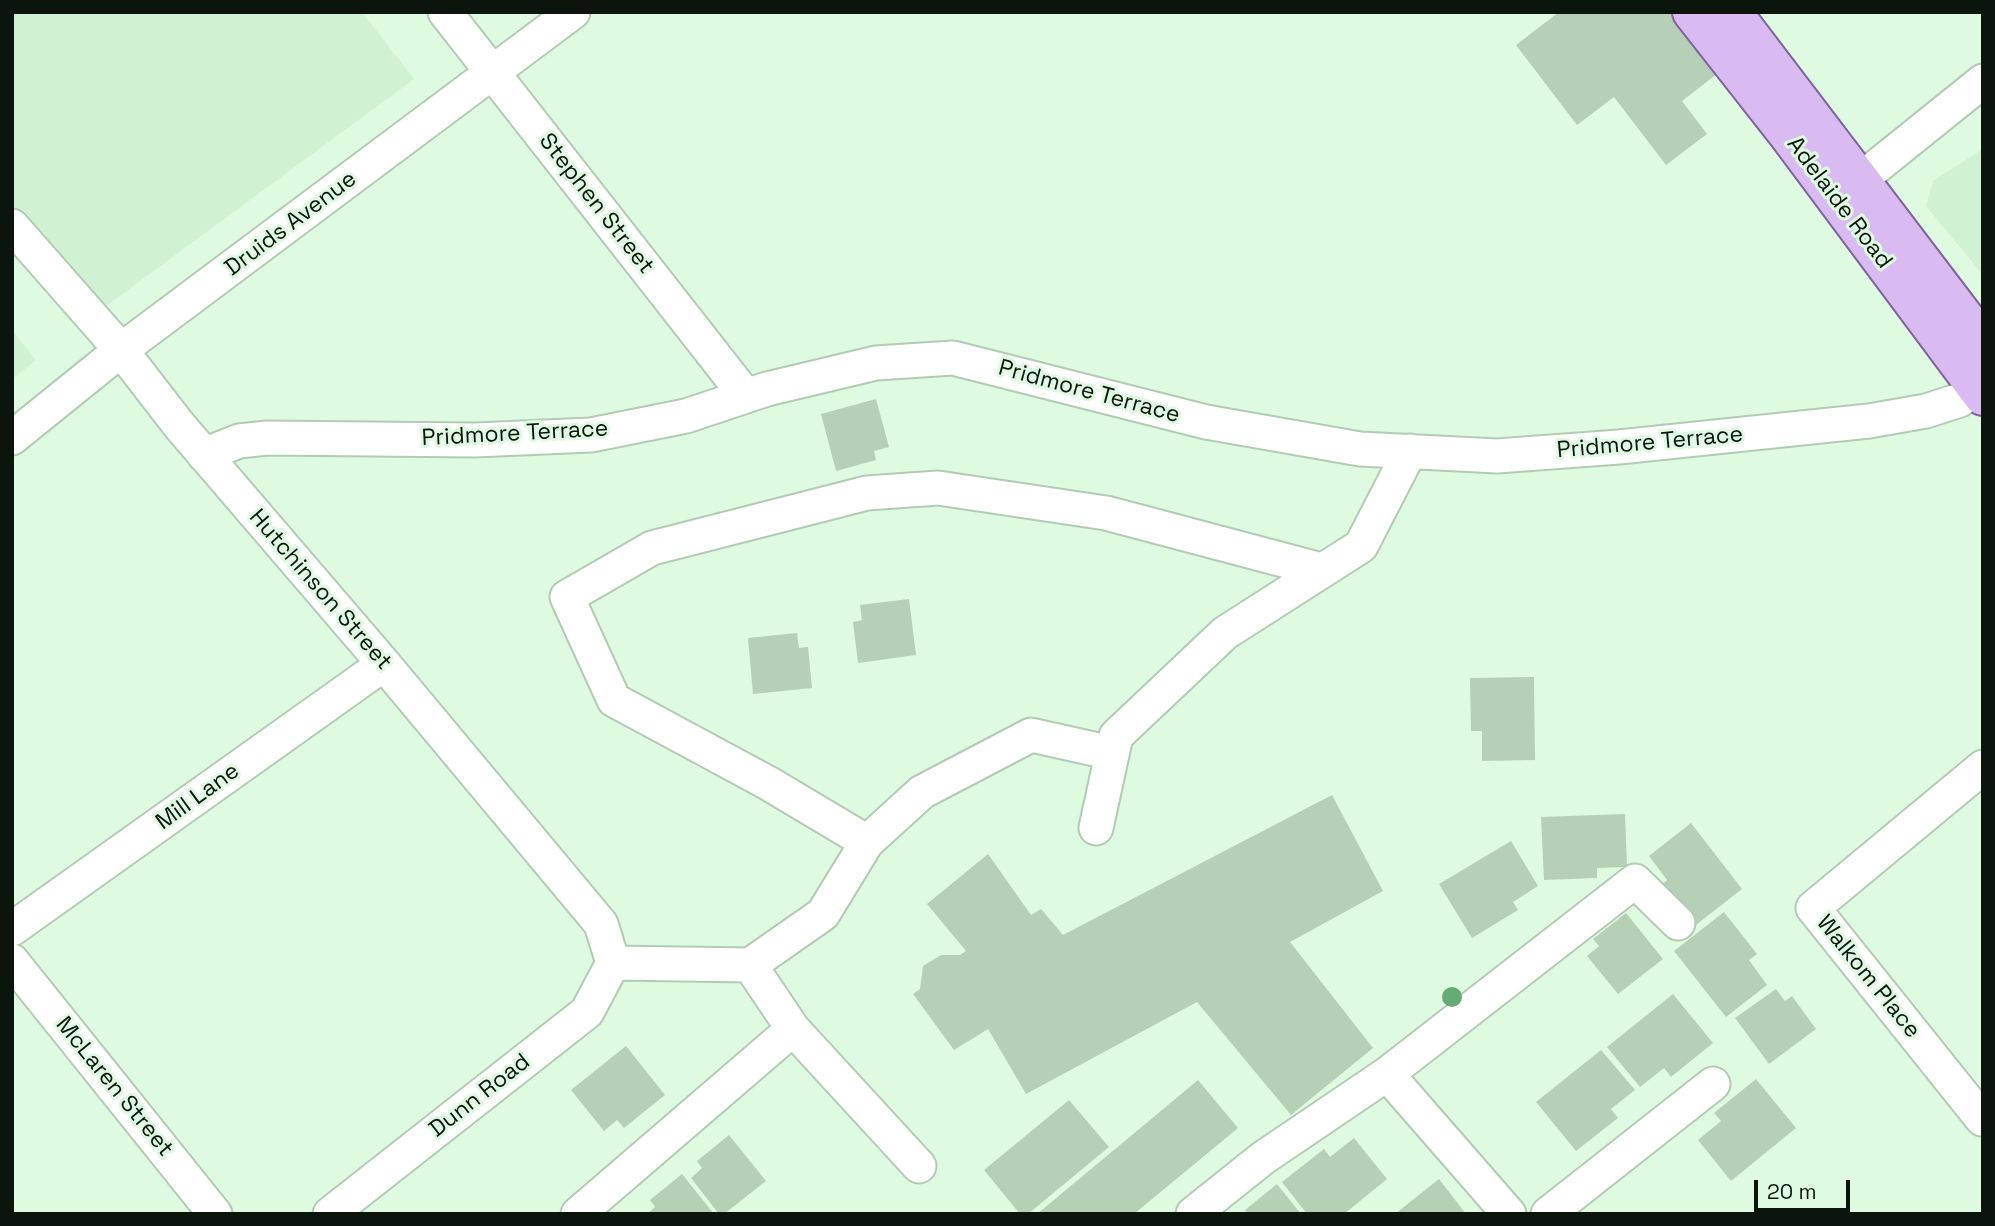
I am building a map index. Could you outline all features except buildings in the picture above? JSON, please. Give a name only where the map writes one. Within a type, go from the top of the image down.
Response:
[{"type":"main road","name":"Adelaide Road","points":[[1692,12],[1983,342]]},
{"type":"main road","name":"Adelaide Road","points":[[1732,12],[1980,392]]},
{"type":"street","name":"Stephen Street","points":[[445,12],[747,396]]},
{"type":"street","name":"Druids Avenue","points":[[12,438],[121,350],[573,12]]},
{"type":"street","points":[[1848,190],[1983,81]]},
{"type":"street","name":"Hutchinson Street","points":[[12,226],[121,350],[204,454],[601,924],[613,962]]},
{"type":"street","name":"Pridmore Terrace","points":[[204,454],[239,441],[267,438],[475,440],[591,435],[686,416],[747,396],[876,363],[953,358],[1206,422],[1360,449],[1497,456],[1619,447],[1913,413],[1980,392]]},
{"type":"street","points":[[1096,828],[1116,736],[1225,633],[1361,546],[1409,451]]},
{"type":"street","points":[[867,842],[768,783],[614,700],[567,597],[652,548],[867,493],[938,488],[1106,513],[1321,570]]},
{"type":"street","name":"Mill Lane","points":[[12,929],[384,664]]},
{"type":"street","points":[[613,962],[750,965],[823,914],[867,842],[922,792],[1031,735],[1112,753]]},
{"type":"street","name":"Walkom Place","points":[[1982,1119],[1813,908],[1983,767]]},
{"type":"street","points":[[1193,1214],[1263,1158],[1387,1074],[1635,881],[1678,923]]},
{"type":"street","name":"McLaren Street","points":[[12,961],[215,1214]]},
{"type":"street","name":"Dunn Road","points":[[330,1214],[587,1012],[613,962]]},
{"type":"street","points":[[750,965],[793,1028],[919,1166]]},
{"type":"street","points":[[578,1214],[793,1028]]},
{"type":"street","points":[[1387,1074],[1508,1214]]},
{"type":"street","points":[[1548,1214],[1713,1084]]},
{"type":"shaded area","points":[[12,12],[362,12],[414,79],[98,312],[12,203]]},
{"type":"shaded area","points":[[1983,149],[1983,275],[1926,206],[1933,181]]},
{"type":"shaded area","points":[[12,330],[36,360],[12,379]]}]
